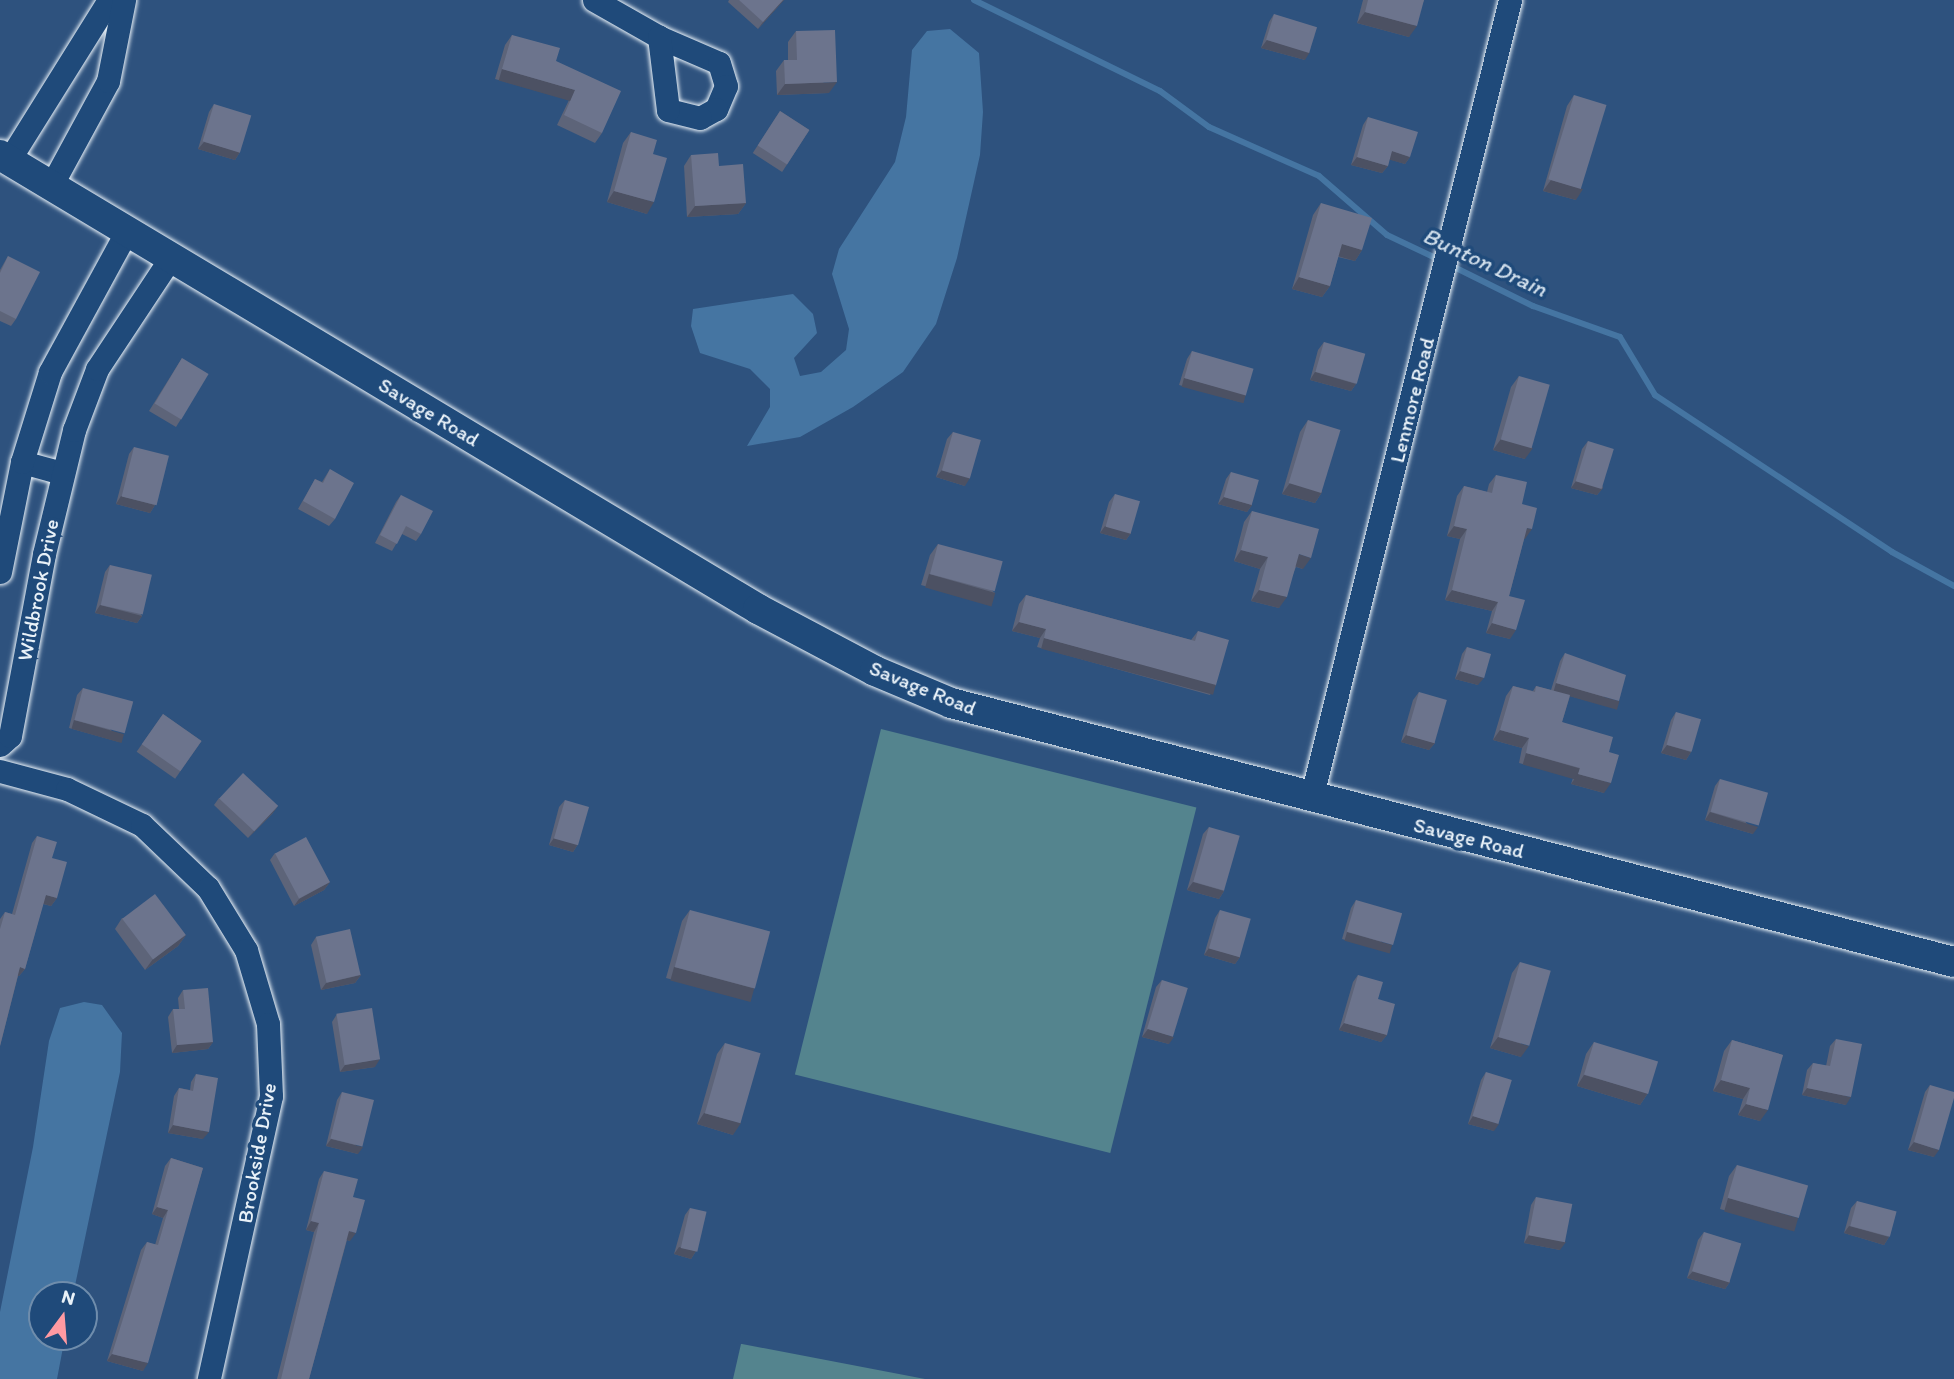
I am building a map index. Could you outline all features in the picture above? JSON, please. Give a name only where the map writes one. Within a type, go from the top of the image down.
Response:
[{"type":"street","points":[[4,158],[109,0]]},
{"type":"street","points":[[51,186],[108,81],[124,0]]},
{"type":"street","points":[[594,0],[659,37]]},
{"type":"street","name":"Lenmore Road","points":[[1311,799],[1510,0]]},
{"type":"street","name":"Savage Road","points":[[4,158],[758,609],[875,671],[951,703],[1311,799],[1954,962]]},
{"type":"street","name":"Wildbrook Drive","points":[[0,572],[22,462],[50,372],[127,231]]},
{"type":"street","name":"Wildbrook Drive","points":[[0,744],[10,736],[62,473],[97,369],[170,257]]},
{"type":"street","points":[[22,462],[62,473]]},
{"type":"street","name":"Brookside Drive","points":[[0,771],[67,789],[142,825],[187,863],[208,888],[250,961],[268,1024],[271,1096],[209,1379]]},
{"type":"green space","points":[[881,729],[1196,808],[1110,1153],[795,1074]]},
{"type":"green space","points":[[742,1344],[925,1379],[733,1379]]},
{"type":"water","points":[[950,29],[979,53],[983,112],[980,155],[957,258],[936,324],[903,372],[853,407],[800,437],[747,446],[770,407],[770,389],[750,369],[700,353],[691,326],[693,309],[793,294],[813,314],[817,333],[794,358],[800,376],[821,372],[846,350],[849,329],[832,274],[839,249],[895,162],[906,117],[912,50],[927,31]]},
{"type":"water","points":[[84,1002],[102,1005],[122,1033],[120,1072],[76,1281],[28,1281],[28,1351],[62,1351],[57,1379],[0,1379],[0,1312],[33,1147],[49,1041],[60,1008]]},
{"type":"building","points":[[739,0],[783,0],[763,22]]},
{"type":"building","points":[[1368,0],[1424,0],[1417,26],[1365,12]]},
{"type":"building","points":[[1274,14],[1317,27],[1309,53],[1266,40]]},
{"type":"building","points":[[835,30],[837,82],[785,84],[784,60],[797,60],[796,31]]},
{"type":"building","points":[[512,35],[560,48],[556,61],[621,91],[602,133],[564,115],[575,90],[502,69]]},
{"type":"building","points":[[1574,95],[1607,105],[1581,189],[1548,179]]},
{"type":"building","points":[[214,104],[251,115],[240,153],[203,141]]},
{"type":"building","points":[[780,111],[809,130],[787,164],[758,145]]},
{"type":"building","points":[[1368,117],[1418,132],[1410,157],[1392,151],[1388,166],[1357,157]]},
{"type":"building","points":[[631,132],[657,140],[653,154],[667,158],[654,202],[614,191]]},
{"type":"building","points":[[718,153],[719,166],[743,164],[746,203],[695,206],[691,155]]},
{"type":"building","points":[[1321,203],[1372,218],[1362,250],[1342,244],[1330,286],[1299,277]]},
{"type":"building","points":[[8,256],[40,272],[16,319],[0,311],[0,273]]},
{"type":"building","points":[[1324,342],[1365,354],[1357,384],[1315,372]]},
{"type":"building","points":[[1192,351],[1254,369],[1246,396],[1184,378]]},
{"type":"building","points":[[182,358],[209,374],[181,419],[155,403]]},
{"type":"building","points":[[1519,376],[1550,385],[1532,448],[1501,439]]},
{"type":"building","points":[[1308,420],[1341,430],[1321,493],[1289,483]]},
{"type":"building","points":[[953,432],[981,440],[970,478],[942,470]]},
{"type":"building","points":[[1588,441],[1614,449],[1602,489],[1576,481]]},
{"type":"building","points":[[134,447],[169,456],[157,505],[122,496]]},
{"type":"building","points":[[330,469],[354,483],[335,519],[303,501],[315,479],[323,483]]},
{"type":"building","points":[[1231,472],[1259,480],[1252,505],[1224,497]]},
{"type":"building","points":[[1496,475],[1527,482],[1522,504],[1537,508],[1532,529],[1527,528],[1509,596],[1525,600],[1516,630],[1492,623],[1498,602],[1452,590],[1467,529],[1454,526],[1464,486],[1492,493]]},
{"type":"building","points":[[1115,494],[1140,501],[1131,534],[1106,527]]},
{"type":"building","points":[[401,495],[433,511],[421,534],[406,526],[397,544],[380,535]]},
{"type":"building","points":[[1252,511],[1319,529],[1311,558],[1299,554],[1287,597],[1259,590],[1268,557],[1241,550]]},
{"type":"building","points":[[938,544],[1003,561],[995,591],[930,574]]},
{"type":"building","points":[[110,565],[152,575],[143,615],[101,605]]},
{"type":"building","points":[[1026,595],[1195,641],[1198,631],[1229,640],[1216,685],[1044,638],[1046,629],[1019,622]]},
{"type":"building","points":[[1467,647],[1491,654],[1484,678],[1460,671]]},
{"type":"building","points":[[1565,653],[1626,675],[1619,701],[1556,683]]},
{"type":"building","points":[[1513,686],[1535,692],[1536,686],[1570,695],[1562,722],[1613,737],[1609,752],[1619,755],[1611,783],[1578,774],[1580,768],[1526,753],[1529,738],[1500,730]]},
{"type":"building","points":[[83,688],[133,701],[125,733],[74,720]]},
{"type":"building","points":[[1419,692],[1447,700],[1434,743],[1407,735]]},
{"type":"building","points":[[1676,712],[1701,719],[1692,752],[1667,745]]},
{"type":"building","points":[[163,714],[202,741],[180,771],[142,744]]},
{"type":"building","points":[[243,773],[278,806],[254,831],[219,799]]},
{"type":"building","points":[[1720,779],[1768,793],[1759,825],[1711,812]]},
{"type":"building","points":[[565,800],[589,807],[578,845],[554,838]]},
{"type":"building","points":[[1209,827],[1240,836],[1224,891],[1193,882]]},
{"type":"building","points":[[37,836],[57,842],[52,858],[67,862],[57,898],[46,895],[25,969],[20,967],[0,1046],[0,929],[5,912],[15,915]]},
{"type":"building","points":[[306,837],[330,882],[299,898],[275,853]]},
{"type":"building","points":[[155,894],[186,935],[153,959],[122,919]]},
{"type":"building","points":[[1356,900],[1402,913],[1393,945],[1347,932]]},
{"type":"building","points":[[690,910],[770,931],[755,988],[675,967]]},
{"type":"building","points":[[1220,910],[1251,919],[1240,957],[1209,948]]},
{"type":"building","points":[[350,929],[361,975],[326,983],[316,937]]},
{"type":"building","points":[[1520,962],[1551,971],[1529,1046],[1499,1037]]},
{"type":"building","points":[[1358,975],[1383,982],[1378,999],[1395,1004],[1387,1035],[1344,1023]]},
{"type":"building","points":[[1162,980],[1188,988],[1173,1037],[1147,1029]]},
{"type":"building","points":[[208,988],[213,1042],[177,1045],[173,1009],[185,1009],[183,990]]},
{"type":"building","points":[[372,1008],[380,1059],[345,1065],[336,1014]]},
{"type":"building","points":[[1836,1039],[1862,1044],[1851,1097],[1807,1088],[1813,1063],[1830,1066]]},
{"type":"building","points":[[1732,1040],[1783,1055],[1768,1110],[1746,1104],[1750,1088],[1721,1080]]},
{"type":"building","points":[[1594,1042],[1658,1062],[1648,1094],[1584,1075]]},
{"type":"building","points":[[725,1043],[761,1053],[740,1123],[705,1113]]},
{"type":"building","points":[[1486,1072],[1512,1080],[1498,1124],[1473,1116]]},
{"type":"building","points":[[196,1074],[218,1078],[209,1132],[173,1125],[179,1088],[193,1091]]},
{"type":"building","points":[[1930,1085],[1954,1092],[1939,1150],[1914,1142]]},
{"type":"building","points":[[342,1092],[374,1100],[362,1147],[330,1139]]},
{"type":"building","points":[[171,1158],[203,1168],[148,1363],[112,1354],[147,1242],[158,1245],[168,1210],[157,1207]]},
{"type":"building","points":[[1737,1165],[1808,1185],[1799,1218],[1728,1198]]},
{"type":"building","points":[[324,1171],[358,1179],[353,1197],[365,1200],[356,1233],[349,1231],[309,1379],[281,1379],[319,1223],[311,1221]]},
{"type":"building","points":[[1536,1197],[1572,1204],[1565,1242],[1529,1235]]},
{"type":"building","points":[[1857,1201],[1897,1212],[1890,1237],[1850,1226]]},
{"type":"building","points":[[690,1208],[707,1212],[697,1252],[681,1248]]},
{"type":"building","points":[[1704,1232],[1741,1243],[1729,1283],[1692,1271]]},
{"type":"waterway","name":"Bunton Drain","points":[[974,0],[1160,91],[1209,127],[1319,176],[1387,235],[1440,260]]},
{"type":"waterway","name":"Bunton Drain","points":[[1450,265],[1533,306],[1620,337],[1655,395],[1892,552],[1954,586]]}]
